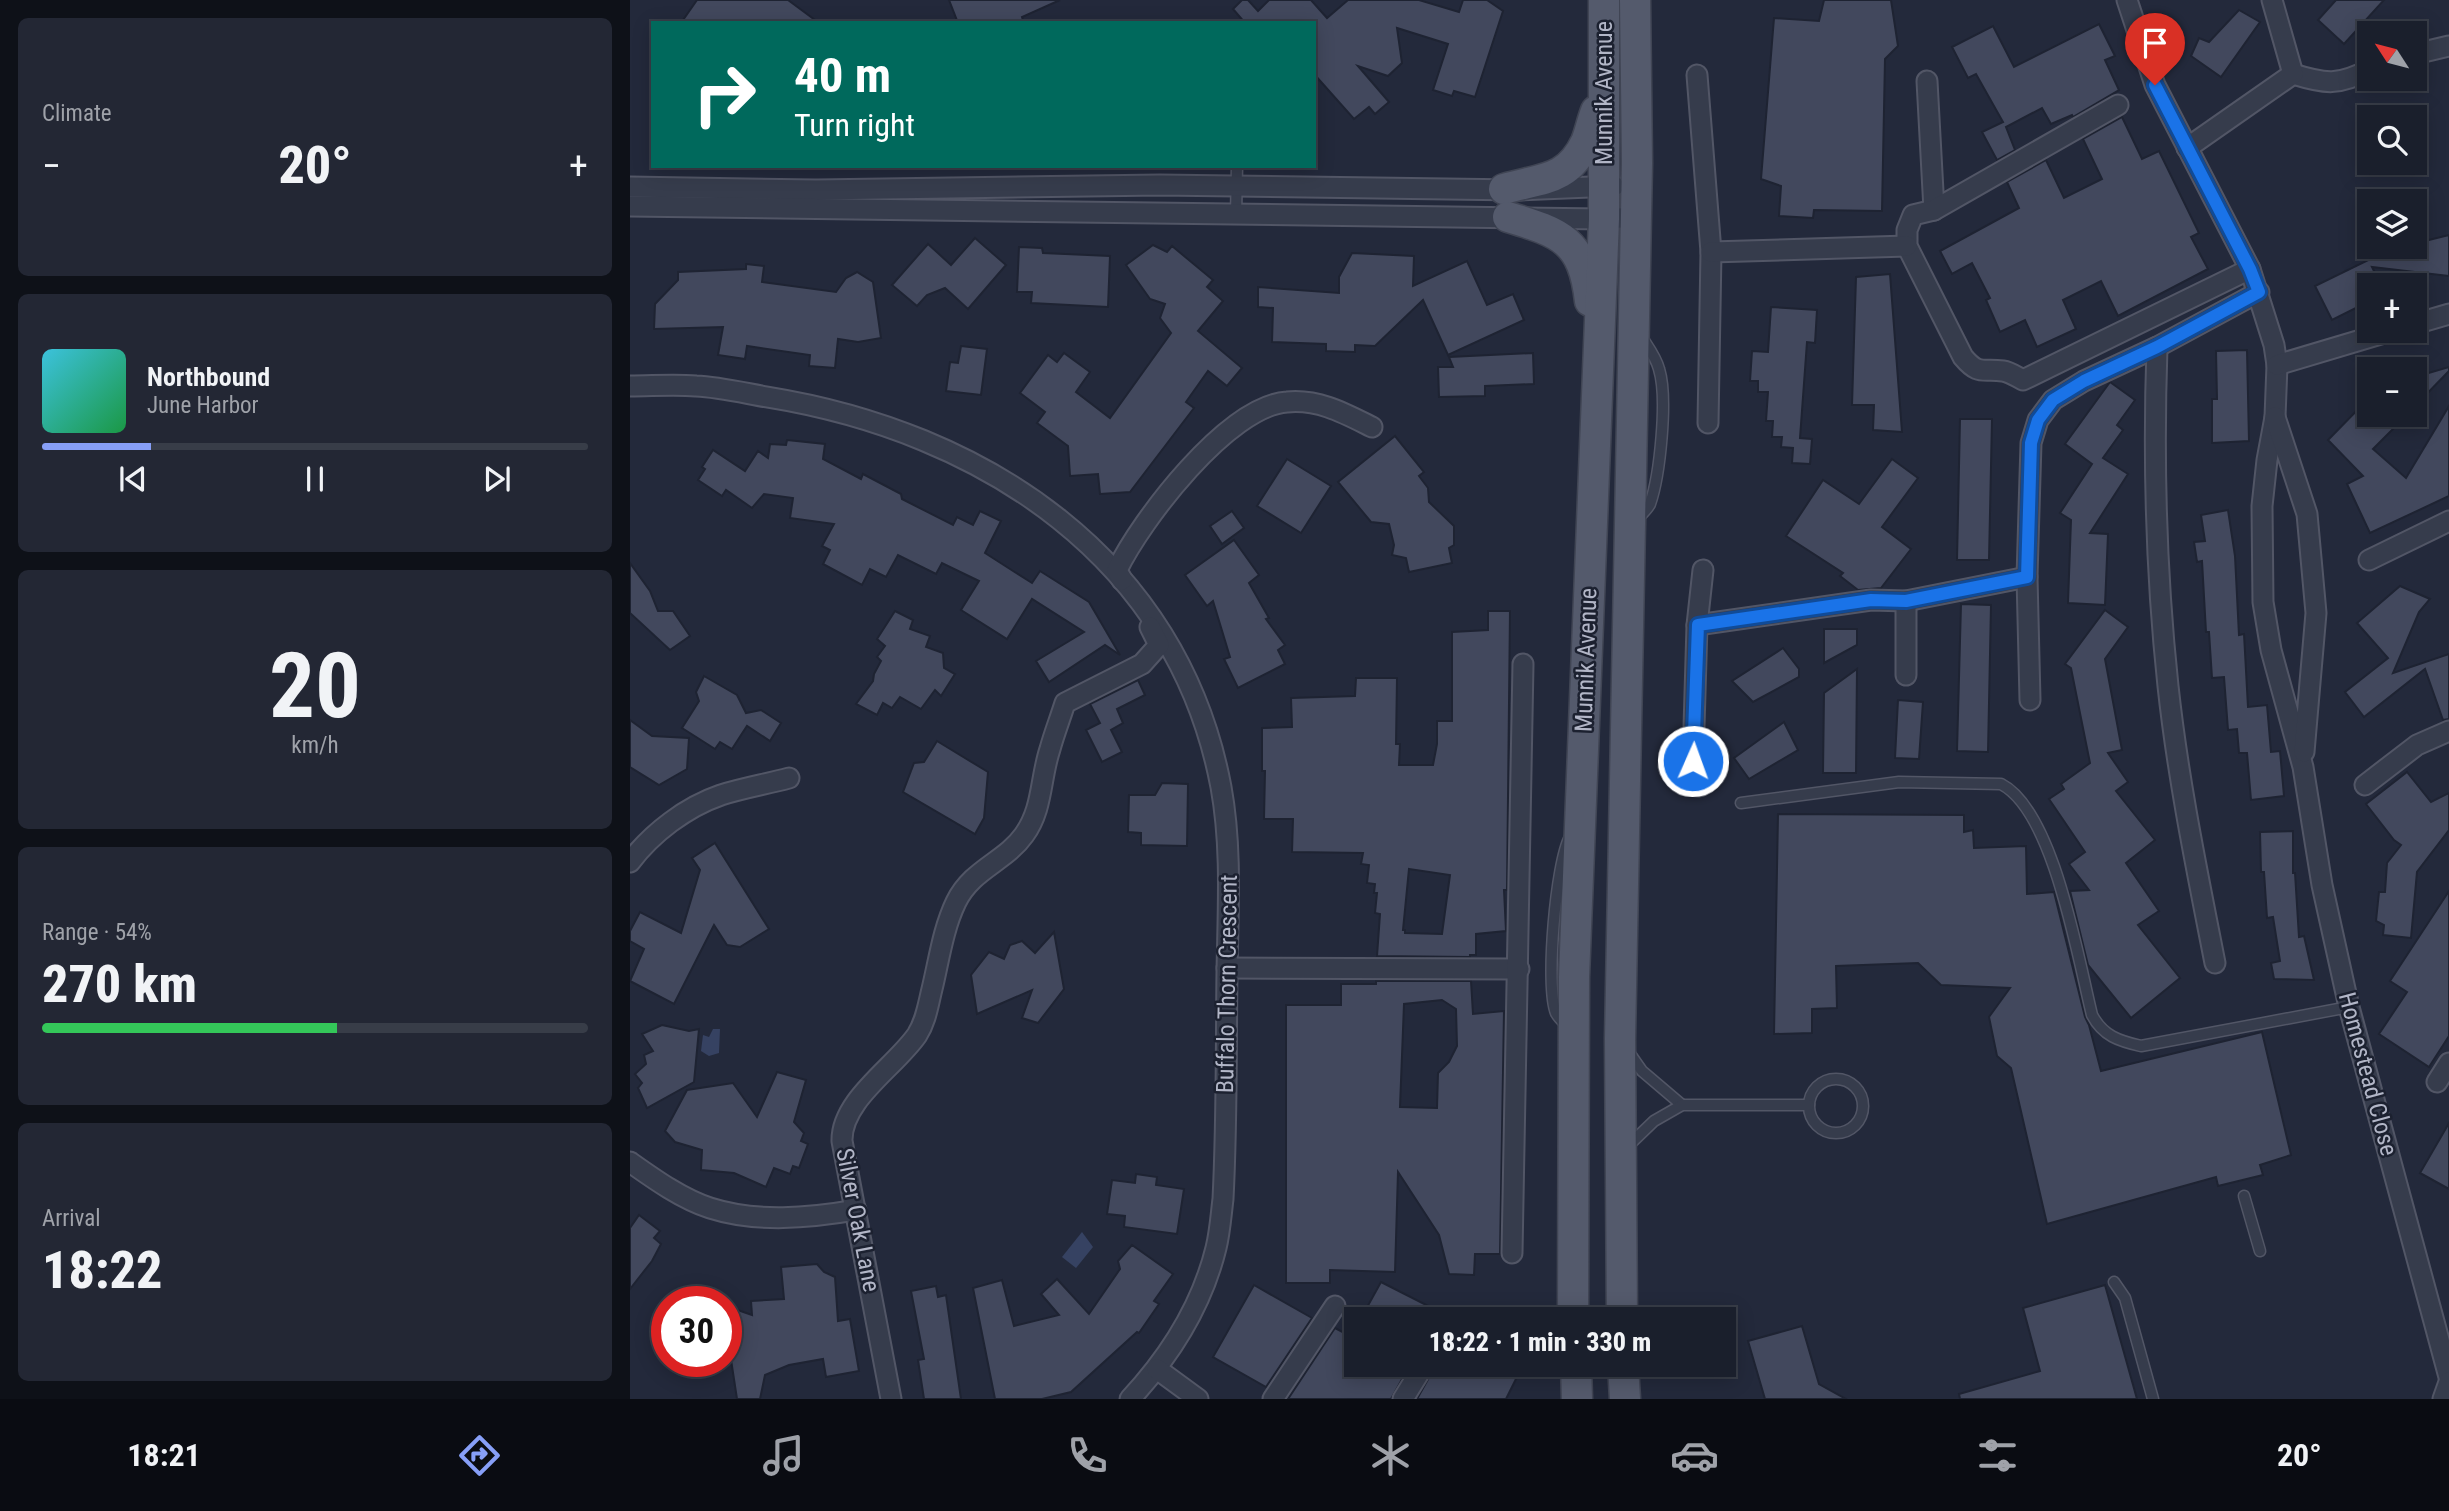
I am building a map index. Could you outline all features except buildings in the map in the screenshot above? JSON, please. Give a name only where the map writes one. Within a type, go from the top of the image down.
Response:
[{"type":"main road","name":"Munnik Avenue","points":[[1573,1307],[1573,1034],[1604,219],[1604,0]]},
{"type":"main road","name":"Munnik Avenue","points":[[1622,1307],[1620,1039],[1636,217],[1635,0]]},
{"type":"main road","points":[[1597,374],[1589,295],[1576,252],[1568,241],[1506,203],[1561,174],[1569,167],[1587,139],[1603,92]]},
{"type":"main road","points":[[1576,1377],[1577,1399]]},
{"type":"main road","points":[[1624,1377],[1625,1399]]},
{"type":"street","name":"Homestead Close","points":[[2127,0],[2155,85],[2250,269],[2259,292],[2277,365],[2275,418],[2266,460],[2262,506],[2263,602],[2271,650],[2303,767],[2322,885],[2349,1007],[2449,1379],[2443,1399]]},
{"type":"street","points":[[2272,0],[2293,74]]},
{"type":"street","points":[[2427,51],[2449,46]]},
{"type":"street","points":[[2187,148],[2293,74]]},
{"type":"street","points":[[2293,74],[2317,82],[2336,83],[2357,76]]},
{"type":"street","points":[[1697,75],[1712,252],[1708,423]]},
{"type":"street","points":[[1927,81],[1934,210]]},
{"type":"street","points":[[2118,105],[1934,210],[1913,215],[1907,230],[1907,246],[1963,357],[1973,369],[1983,372],[2004,371],[2023,380],[2250,269]]},
{"type":"street","points":[[630,187],[816,190],[1119,186],[1236,176],[1506,203],[1604,219],[1636,217]]},
{"type":"street","points":[[630,206],[1236,215],[1506,203],[1636,184]]},
{"type":"street","points":[[1119,186],[1120,214]]},
{"type":"street","points":[[1712,252],[1907,246]]},
{"type":"street","points":[[2030,700],[2027,577],[2031,443],[2038,420],[2053,400],[2084,381],[2157,347],[2259,292]]},
{"type":"street","points":[[2427,320],[2449,314]]},
{"type":"street","points":[[2277,365],[2357,341]]},
{"type":"street","points":[[2157,347],[2154,436],[2156,526],[2168,688],[2215,963]]},
{"type":"street","name":"Buffalo Thorn Crescent","points":[[630,386],[698,386],[807,403],[861,417],[923,439],[1024,493],[1076,531],[1117,570],[1149,612],[1180,663],[1210,741],[1221,786],[1227,832],[1229,900],[1223,1199],[1217,1247],[1203,1288],[1157,1369],[1130,1399]]},
{"type":"street","points":[[1117,570],[1141,527],[1207,450],[1228,429],[1257,411],[1284,401],[1315,402],[1372,427]]},
{"type":"street","name":"Homestead Close","points":[[2275,418],[2307,514],[2316,612],[2303,767]]},
{"type":"street","points":[[2369,560],[2449,520]]},
{"type":"street","name":"Buffalo Thorn Crescent","points":[[1014,846],[1032,822],[1040,804],[1049,750],[1065,703],[1142,664],[1159,645],[1117,570]]},
{"type":"street","points":[[1693,761],[1698,625],[1703,570]]},
{"type":"street","points":[[1698,625],[1871,600],[1906,601],[2027,577]]},
{"type":"street","points":[[1906,601],[1906,675]]},
{"type":"street","points":[[1512,1253],[1523,664]]},
{"type":"street","points":[[2365,785],[2417,745],[2449,731]]},
{"type":"street","points":[[630,862],[671,821],[719,796],[789,778]]},
{"type":"street","name":"Silver Oak Lane","points":[[891,1399],[842,1132],[853,1106],[905,1050],[922,1026],[943,937],[962,891],[980,871],[1014,846]]},
{"type":"street","points":[[1227,968],[1519,969]]},
{"type":"street","points":[[2437,1082],[2449,1063]]},
{"type":"street","points":[[630,1162],[658,1181],[707,1207],[734,1214],[806,1218],[856,1210]]},
{"type":"street","points":[[1273,1399],[1335,1306]]},
{"type":"street","points":[[1157,1369],[1198,1399]]},
{"type":"street","points":[[1403,1399],[1417,1377]]},
{"type":"lane","points":[[1236,176],[1236,215]]},
{"type":"lane","points":[[1741,803],[1899,782],[2001,784],[2012,789],[2031,816],[2060,885],[2092,1015],[2098,1027],[2109,1036],[2124,1042],[2141,1046],[2349,1007]]},
{"type":"lane","points":[[1620,1039],[1642,1071],[1682,1105]]},
{"type":"lane","points":[[1836,1079],[1850,1082],[1863,1101],[1856,1124],[1842,1132],[1822,1129],[1812,1119],[1809,1105],[1814,1089],[1821,1083],[1836,1079]]},
{"type":"lane","points":[[1621,1154],[1634,1138],[1654,1121],[1682,1105],[1809,1105]]},
{"type":"lane","points":[[2244,1196],[2260,1251]]},
{"type":"lane","points":[[2114,1282],[2125,1298],[2153,1399]]},
{"type":"water","points":[[713,1029],[720,1029],[719,1053],[709,1056],[701,1051],[703,1035],[709,1037]]},
{"type":"water","points":[[1082,1232],[1093,1247],[1076,1268],[1062,1257]]},
{"type":"route","points":[[1693,761],[1698,625],[1871,600],[1906,601],[2027,577],[2031,443],[2038,420],[2053,400],[2084,381],[2157,347],[2259,292],[2250,269],[2155,85]]}]
